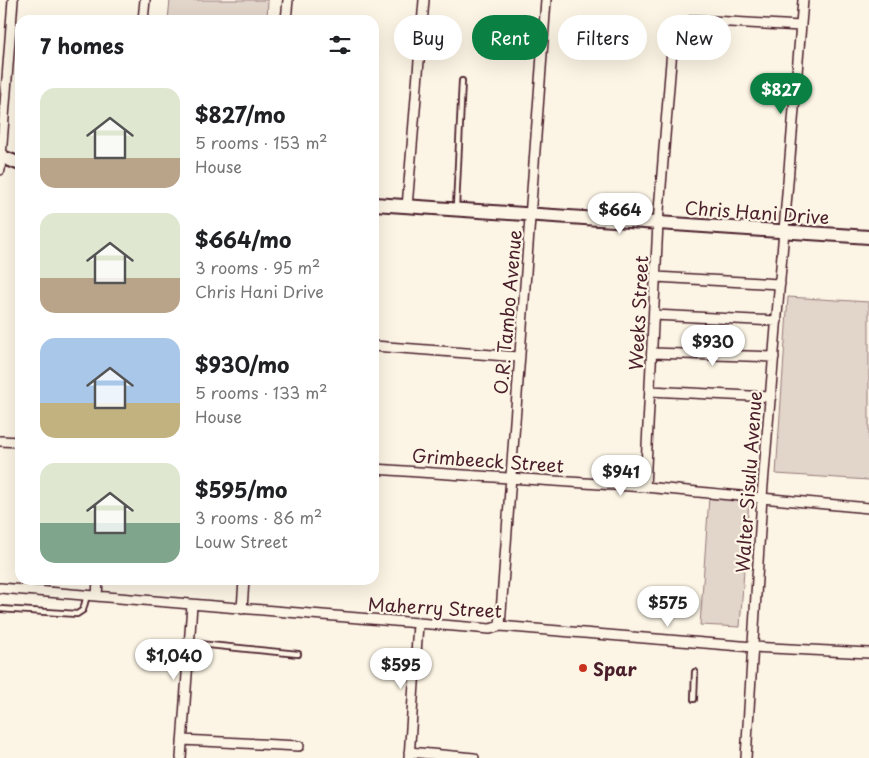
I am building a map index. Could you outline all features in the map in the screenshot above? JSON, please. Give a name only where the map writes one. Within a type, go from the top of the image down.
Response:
[{"type":"street","points":[[0,170],[13,0]]},
{"type":"street","points":[[144,15],[145,0]]},
{"type":"street","points":[[286,15],[288,0]]},
{"type":"street","points":[[407,207],[424,0]]},
{"type":"street","name":"O.R. Tambo Avenue","points":[[500,626],[546,0]]},
{"type":"street","name":"Walter Sisulu Avenue","points":[[746,758],[762,497],[803,0]]},
{"type":"street","name":"Weeks Street","points":[[645,487],[658,223],[673,37],[677,29],[684,23],[694,20],[801,26]]},
{"type":"street","points":[[1,156],[15,162]]},
{"type":"street","name":"Chris Hani Drive","points":[[379,204],[869,237]]},
{"type":"street","points":[[656,277],[780,284]]},
{"type":"street","points":[[654,315],[777,321]]},
{"type":"street","points":[[379,346],[519,357]]},
{"type":"street","points":[[652,352],[774,357]]},
{"type":"street","points":[[650,391],[770,397]]},
{"type":"street","points":[[0,441],[15,442]]},
{"type":"street","name":"Grimbeeck Street","points":[[379,469],[645,487],[869,508]]},
{"type":"street","points":[[92,596],[96,585]]},
{"type":"street","points":[[242,609],[244,585]]},
{"type":"street","name":"Maherry Street","points":[[0,588],[418,624],[490,629],[500,626],[753,647],[869,653]]},
{"type":"street","points":[[181,758],[192,605]]},
{"type":"street","points":[[418,624],[409,755],[474,758]]},
{"type":"street","points":[[182,740],[299,746]]},
{"type":"lane","points":[[455,211],[462,81]]},
{"type":"lane","points":[[0,609],[77,614],[83,610],[92,596]]},
{"type":"lane","points":[[189,643],[298,654]]},
{"type":"lane","points":[[694,699],[695,672]]},
{"type":"shaded area","points":[[170,0],[268,0],[267,15],[168,15]]},
{"type":"shaded area","points":[[788,297],[869,302],[869,480],[776,474]]},
{"type":"shaded area","points":[[709,497],[749,499],[740,627],[700,625]]},
{"type":"place","name":"Spar","points":[[583,668]]}]
